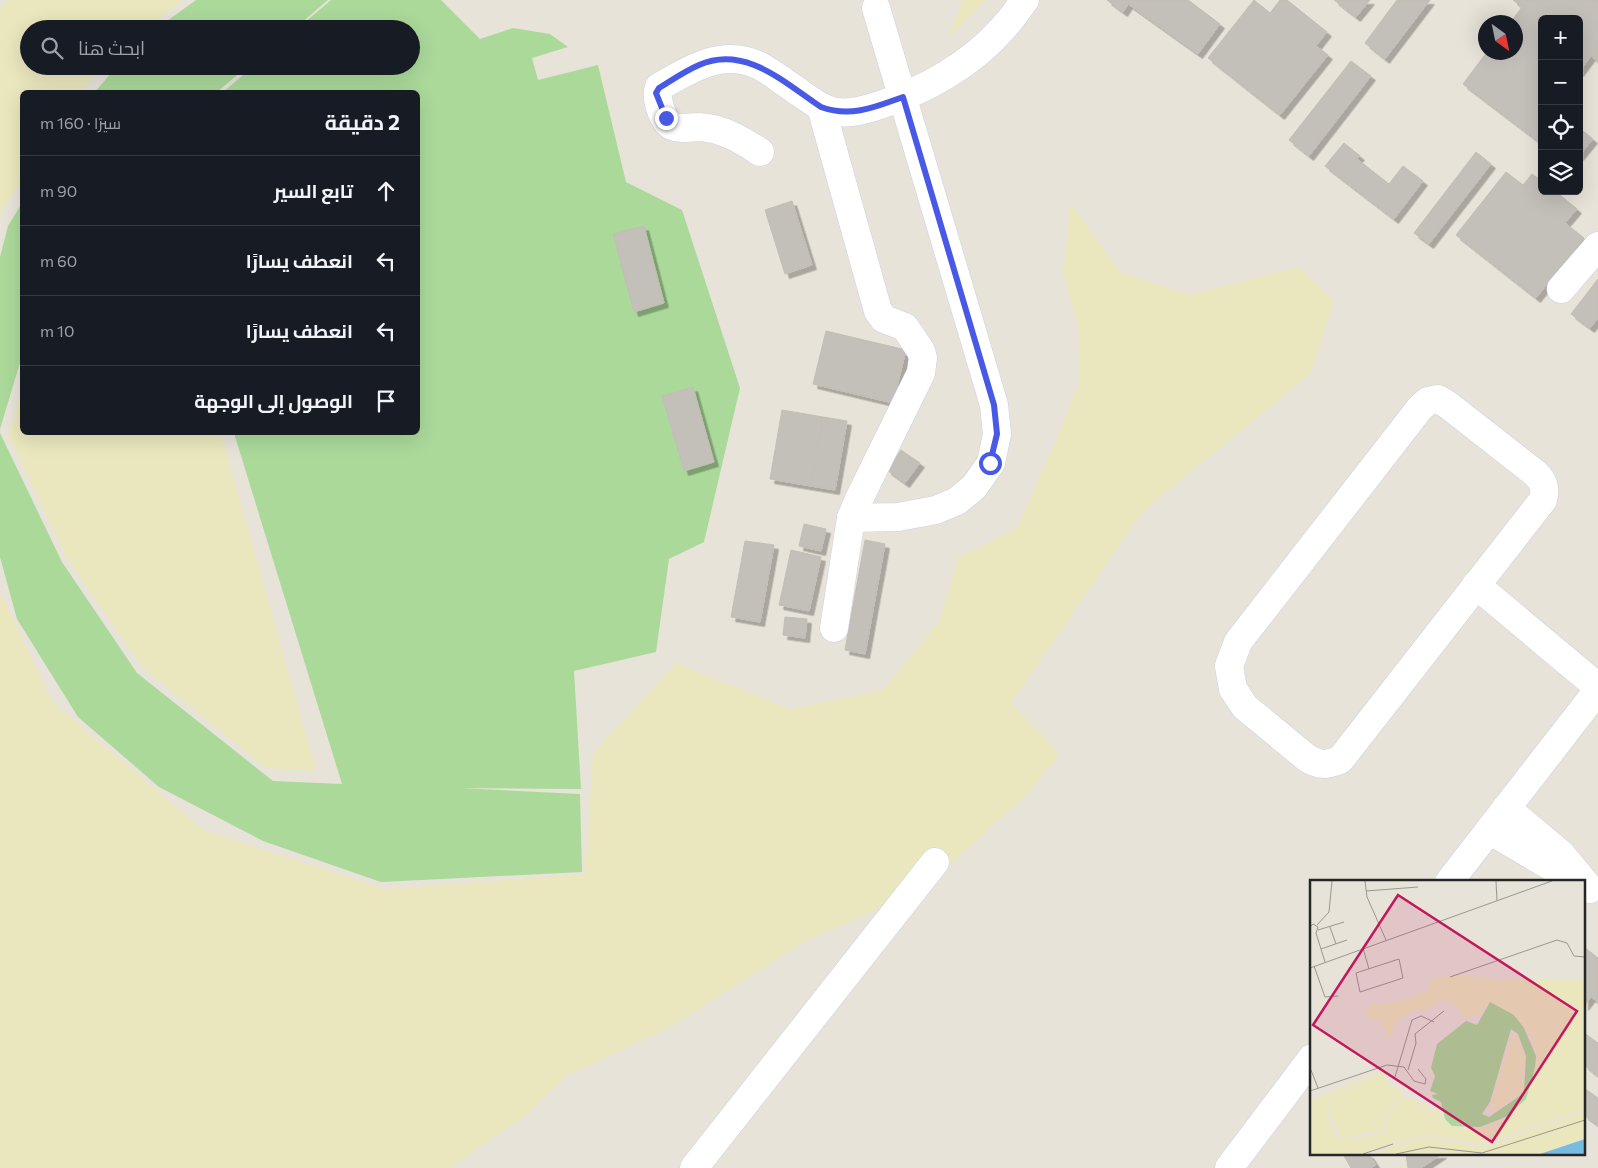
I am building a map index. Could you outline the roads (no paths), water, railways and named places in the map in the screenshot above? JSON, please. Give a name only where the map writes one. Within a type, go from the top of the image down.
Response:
[{"type":"street","points":[[760,152],[742,140],[722,132],[700,127],[680,128],[670,125],[656,93],[659,88],[701,64],[719,60],[738,60],[757,65],[821,107],[840,113],[857,111],[903,97],[941,78],[974,55],[1004,28],[1025,0]]},
{"type":"street","points":[[851,518],[898,517],[936,510],[957,502],[974,487],[990,463],[997,434],[994,405],[876,8]]},
{"type":"street","points":[[821,107],[878,311],[884,319],[905,327],[921,351],[923,358],[921,373],[851,518],[834,628]]},
{"type":"street","points":[[1561,289],[1598,246]]},
{"type":"street","points":[[1438,399],[1448,405],[1535,473],[1542,480],[1545,490],[1543,500],[1476,585],[1340,760],[1328,764],[1317,763],[1308,758],[1245,707],[1233,689],[1229,666],[1238,642],[1420,408],[1428,401],[1438,399]]},
{"type":"street","points":[[1451,880],[1598,688],[1476,585]]},
{"type":"street","points":[[1506,808],[1560,854],[1581,880]]},
{"type":"street","points":[[1489,830],[1573,880]]},
{"type":"street","points":[[694,1168],[935,862]]},
{"type":"street","points":[[1229,1168],[1310,1061]]}]
